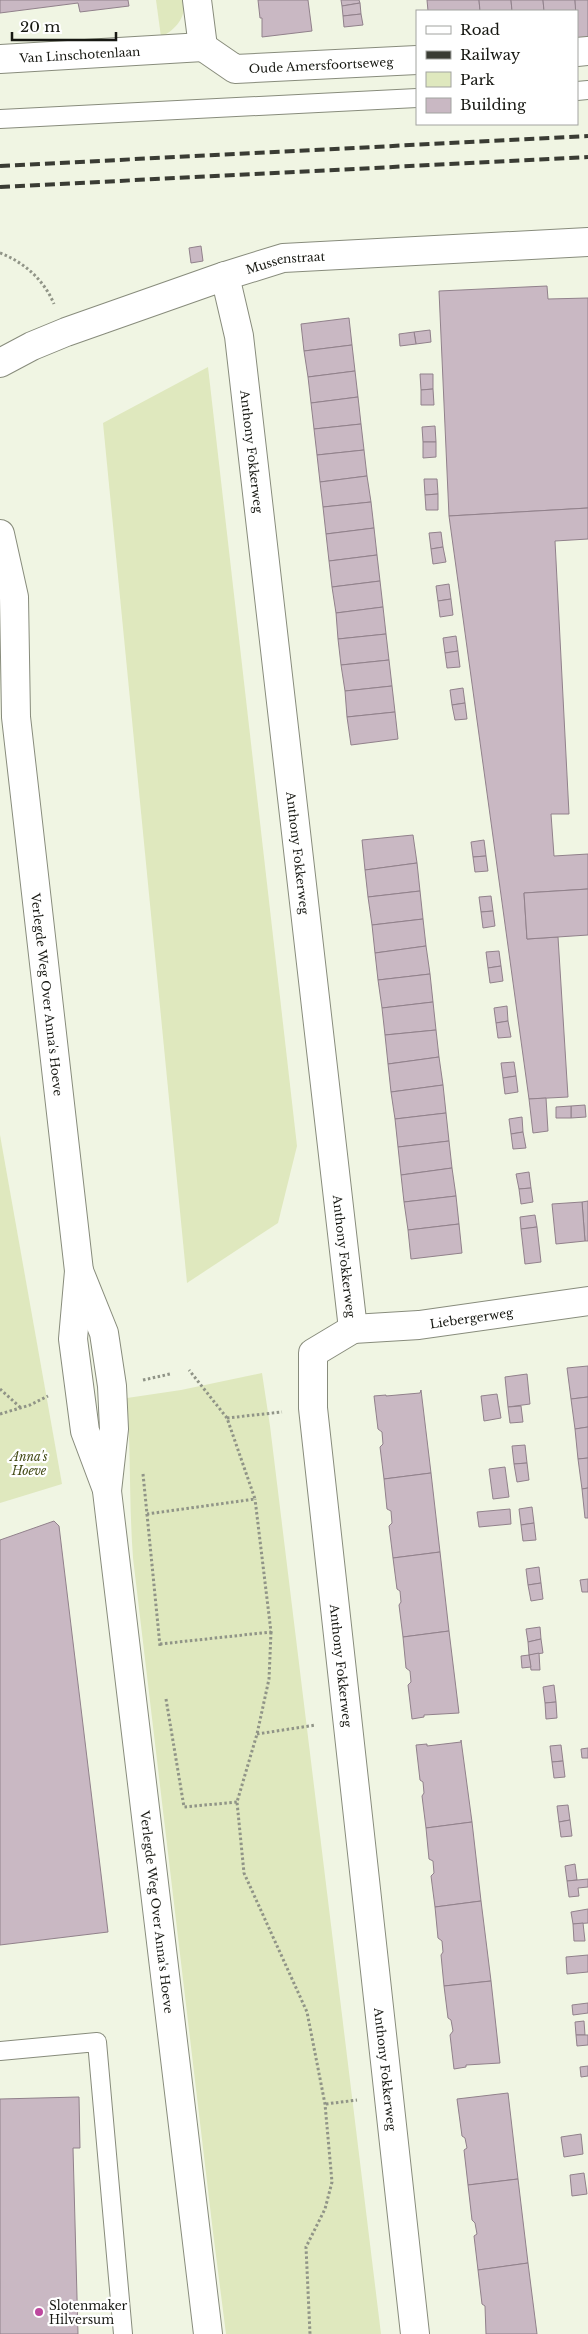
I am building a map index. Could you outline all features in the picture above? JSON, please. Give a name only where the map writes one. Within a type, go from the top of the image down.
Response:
[{"type":"street","points":[[197,0],[203,47]]},
{"type":"street","name":"Van Linschotenlaan","points":[[0,59],[203,47]]},
{"type":"street","name":"Oude Amersfoortseweg","points":[[203,47],[235,69],[416,60]]},
{"type":"street","name":"Mussenstraat","points":[[0,364],[32,346],[66,332],[225,276],[283,258],[588,242]]},
{"type":"street","name":"Anthony Fokkerweg","points":[[225,276],[239,336],[352,1330],[314,1353],[312,1408],[415,2334]]},
{"type":"street","name":"Verlegde Weg Over Anna's Hoeve","points":[[0,534],[14,597],[16,717],[79,1271],[104,1333],[112,1386],[114,1428],[107,1491],[208,2334]]},
{"type":"street","name":"Verlegde Weg Over Anna's Hoeve","points":[[0,670],[16,717]]},
{"type":"street","name":"Liebergerweg","points":[[352,1330],[419,1325],[588,1301]]},
{"type":"lane","points":[[0,119],[416,98]]},
{"type":"lane","points":[[0,2051],[97,2042],[123,2334]]},
{"type":"path","points":[[0,253],[15,258],[36,276],[46,288],[66,332]]},
{"type":"path","points":[[188,1370],[227,1418],[256,1499],[271,1632],[269,1680],[257,1734],[237,1802],[244,1873],[308,2012],[326,2104],[332,2182],[325,2209],[306,2247],[310,2334]]},
{"type":"path","points":[[0,1389],[21,1408]]},
{"type":"path","points":[[0,1414],[30,1405]]},
{"type":"path","points":[[227,1418],[312,1408]]},
{"type":"path","points":[[142,1467],[161,1653]]},
{"type":"path","points":[[147,1514],[256,1499]]},
{"type":"path","points":[[160,1644],[271,1632]]},
{"type":"path","points":[[165,1691],[184,1807],[237,1802]]},
{"type":"path","points":[[257,1734],[347,1720]]},
{"type":"green space","points":[[156,0],[184,0],[182,18],[175,27],[161,37]]},
{"type":"green space","points":[[208,367],[297,1146],[278,1223],[187,1283],[103,423]]},
{"type":"green space","name":"Anna's Hoeve","points":[[0,1135],[62,1484],[0,1503]]},
{"type":"green space","points":[[262,1373],[381,2334],[226,2334],[213,2232],[133,1558],[127,1398],[181,1390]]},
{"type":"building","points":[[0,0],[128,0],[129,6],[80,12],[78,3],[0,13]]},
{"type":"building","points":[[258,0],[308,0],[312,31],[262,37],[262,18],[260,18]]},
{"type":"building","points":[[341,0],[359,0],[360,3],[342,6]]},
{"type":"building","points":[[427,0],[479,0],[480,10],[428,10]]},
{"type":"building","points":[[479,0],[511,0],[512,10],[480,10]]},
{"type":"building","points":[[511,0],[543,0],[544,10],[512,10]]},
{"type":"building","points":[[543,0],[575,0],[576,10],[544,10]]},
{"type":"building","points":[[575,0],[588,0],[588,39],[578,40],[578,10],[576,10]]},
{"type":"building","points":[[360,3],[361,14],[343,16],[342,6]]},
{"type":"building","points":[[361,14],[363,25],[344,27],[343,16]]},
{"type":"building","points":[[201,246],[203,261],[191,263],[189,248]]},
{"type":"building","points":[[547,286],[548,299],[588,298],[588,508],[449,516],[439,291]]},
{"type":"building","points":[[349,318],[352,345],[304,351],[301,324]]},
{"type":"building","points":[[430,330],[431,342],[416,344],[414,332]]},
{"type":"building","points":[[414,332],[416,344],[400,346],[399,334]]},
{"type":"building","points":[[352,345],[355,371],[308,377],[304,351]]},
{"type":"building","points":[[355,371],[358,397],[311,403],[308,377]]},
{"type":"building","points":[[420,374],[433,374],[433,389],[421,390]]},
{"type":"building","points":[[433,389],[434,405],[421,405],[421,390]]},
{"type":"building","points":[[358,397],[361,424],[314,429],[311,403]]},
{"type":"building","points":[[361,424],[364,450],[317,455],[314,429]]},
{"type":"building","points":[[435,426],[436,442],[423,442],[422,427]]},
{"type":"building","points":[[423,442],[436,442],[436,457],[423,458]]},
{"type":"building","points":[[364,450],[367,476],[320,482],[317,455]]},
{"type":"building","points":[[367,476],[371,502],[323,507],[320,482]]},
{"type":"building","points":[[424,479],[437,479],[438,494],[425,495]]},
{"type":"building","points":[[438,494],[438,510],[426,510],[425,495]]},
{"type":"building","points":[[371,502],[374,528],[326,534],[323,507]]},
{"type":"building","points":[[588,508],[588,539],[555,541],[569,814],[551,814],[554,856],[588,854],[588,889],[524,893],[527,939],[558,937],[568,1097],[529,1099],[449,516]]},
{"type":"building","points":[[374,528],[377,555],[329,561],[326,534]]},
{"type":"building","points":[[441,532],[443,547],[431,549],[429,533]]},
{"type":"building","points":[[443,547],[446,562],[433,564],[431,549]]},
{"type":"building","points":[[377,555],[380,581],[332,587],[329,561]]},
{"type":"building","points":[[380,581],[383,607],[336,613],[332,587]]},
{"type":"building","points":[[449,584],[451,599],[438,601],[436,586]]},
{"type":"building","points":[[451,599],[453,615],[440,617],[438,601]]},
{"type":"building","points":[[383,607],[386,634],[338,639],[336,613]]},
{"type":"building","points":[[386,634],[389,660],[341,665],[338,639]]},
{"type":"building","points":[[456,636],[458,651],[445,653],[443,638]]},
{"type":"building","points":[[458,651],[460,667],[447,668],[445,653]]},
{"type":"building","points":[[389,660],[392,686],[345,691],[341,665]]},
{"type":"building","points":[[392,686],[395,712],[347,717],[345,691]]},
{"type":"building","points":[[463,688],[465,703],[452,705],[450,690]]},
{"type":"building","points":[[465,703],[467,719],[455,720],[452,705]]},
{"type":"building","points":[[395,712],[398,739],[351,745],[347,717]]},
{"type":"building","points":[[413,835],[417,863],[365,870],[362,840]]},
{"type":"building","points":[[484,840],[486,856],[473,857],[471,842]]},
{"type":"building","points":[[486,856],[488,871],[475,872],[473,857]]},
{"type":"building","points":[[417,863],[420,891],[368,897],[365,870]]},
{"type":"building","points":[[588,889],[588,935],[527,939],[524,893]]},
{"type":"building","points":[[420,891],[423,919],[372,925],[368,897]]},
{"type":"building","points":[[491,896],[493,911],[481,912],[479,897]]},
{"type":"building","points":[[493,911],[495,926],[483,928],[481,912]]},
{"type":"building","points":[[423,919],[426,946],[375,953],[372,925]]},
{"type":"building","points":[[426,946],[430,974],[378,980],[375,953]]},
{"type":"building","points":[[499,951],[501,966],[488,968],[486,952]]},
{"type":"building","points":[[501,966],[503,981],[490,983],[488,968]]},
{"type":"building","points":[[430,974],[433,1002],[382,1008],[378,980]]},
{"type":"building","points":[[433,1002],[436,1030],[385,1035],[382,1008]]},
{"type":"building","points":[[507,1006],[508,1021],[496,1023],[494,1008]]},
{"type":"building","points":[[508,1021],[511,1037],[498,1038],[496,1023]]},
{"type":"building","points":[[436,1030],[439,1057],[388,1064],[385,1035]]},
{"type":"building","points":[[439,1057],[443,1085],[391,1092],[388,1064]]},
{"type":"building","points":[[514,1062],[516,1076],[503,1078],[501,1063]]},
{"type":"building","points":[[516,1076],[518,1092],[505,1094],[503,1078]]},
{"type":"building","points":[[443,1085],[446,1113],[395,1119],[391,1092]]},
{"type":"building","points":[[546,1098],[548,1131],[533,1133],[529,1099]]},
{"type":"building","points":[[585,1105],[586,1117],[571,1118],[571,1106]]},
{"type":"building","points":[[571,1106],[571,1118],[556,1118],[556,1107]]},
{"type":"building","points":[[446,1113],[449,1141],[398,1147],[395,1119]]},
{"type":"building","points":[[522,1117],[523,1132],[511,1134],[509,1119]]},
{"type":"building","points":[[523,1132],[526,1148],[513,1149],[511,1134]]},
{"type":"building","points":[[449,1141],[452,1168],[401,1175],[398,1147]]},
{"type":"building","points":[[452,1168],[456,1196],[404,1202],[401,1175]]},
{"type":"building","points":[[529,1172],[531,1188],[519,1189],[516,1174]]},
{"type":"building","points":[[531,1188],[533,1202],[521,1204],[519,1189]]},
{"type":"building","points":[[456,1196],[459,1224],[408,1230],[404,1202]]},
{"type":"building","points":[[588,1201],[588,1241],[585,1241],[582,1202]]},
{"type":"building","points":[[582,1202],[585,1241],[556,1244],[552,1204]]},
{"type":"building","points":[[535,1215],[537,1227],[521,1229],[520,1217]]},
{"type":"building","points":[[459,1224],[462,1253],[411,1259],[408,1230]]},
{"type":"building","points":[[537,1227],[541,1262],[525,1264],[521,1229]]},
{"type":"building","points":[[588,1366],[588,1397],[571,1399],[567,1368]]},
{"type":"building","points":[[527,1374],[530,1404],[508,1407],[505,1377]]},
{"type":"building","points":[[421,1390],[431,1473],[384,1479],[380,1447],[383,1444],[382,1432],[378,1429],[374,1396],[420,1393]]},
{"type":"building","points":[[497,1394],[501,1418],[484,1421],[481,1396]]},
{"type":"building","points":[[588,1397],[588,1427],[575,1429],[571,1399]]},
{"type":"building","points":[[521,1406],[523,1422],[510,1423],[508,1407]]},
{"type":"building","points":[[588,1427],[588,1458],[578,1459],[575,1429]]},
{"type":"building","points":[[525,1445],[527,1463],[514,1464],[512,1446]]},
{"type":"building","points":[[588,1458],[588,1488],[582,1489],[578,1459]]},
{"type":"building","points":[[527,1463],[529,1480],[517,1482],[514,1464]]},
{"type":"building","points":[[505,1467],[509,1497],[493,1499],[489,1469]]},
{"type":"building","points":[[431,1473],[440,1552],[393,1558],[389,1526],[392,1523],[391,1511],[387,1509],[384,1479]]},
{"type":"building","points":[[588,1488],[588,1518],[585,1518],[582,1489]]},
{"type":"building","points":[[532,1507],[534,1523],[521,1525],[519,1509]]},
{"type":"building","points":[[510,1509],[511,1524],[479,1527],[477,1512]]},
{"type":"building","points":[[54,1521],[59,1526],[108,1932],[0,1945],[0,1540]]},
{"type":"building","points":[[534,1523],[536,1540],[523,1541],[521,1525]]},
{"type":"building","points":[[440,1552],[449,1631],[403,1637],[399,1605],[401,1602],[400,1591],[397,1589],[393,1558]]},
{"type":"building","points":[[539,1567],[541,1583],[528,1585],[526,1569]]},
{"type":"building","points":[[588,1579],[588,1592],[582,1592],[580,1580]]},
{"type":"building","points":[[541,1583],[543,1599],[531,1601],[528,1585]]},
{"type":"building","points":[[540,1627],[541,1639],[528,1642],[526,1629]]},
{"type":"building","points":[[449,1631],[459,1713],[424,1715],[424,1717],[412,1719],[408,1685],[411,1682],[410,1671],[406,1668],[403,1637]]},
{"type":"building","points":[[541,1639],[543,1653],[529,1655],[528,1642]]},
{"type":"building","points":[[539,1653],[540,1670],[531,1670],[529,1655]]},
{"type":"building","points":[[529,1655],[531,1667],[522,1668],[521,1656]]},
{"type":"building","points":[[554,1685],[556,1702],[545,1703],[543,1687]]},
{"type":"building","points":[[556,1702],[557,1718],[546,1719],[545,1703]]},
{"type":"building","points":[[461,1740],[472,1822],[426,1828],[422,1796],[424,1793],[423,1782],[420,1780],[416,1745],[427,1744],[427,1746],[461,1742]]},
{"type":"building","points":[[561,1745],[563,1761],[552,1762],[550,1746]]},
{"type":"building","points":[[588,1748],[588,1758],[582,1758],[581,1749]]},
{"type":"building","points":[[563,1761],[565,1777],[554,1778],[552,1762]]},
{"type":"building","points":[[568,1805],[570,1820],[559,1822],[557,1806]]},
{"type":"building","points":[[570,1820],[572,1836],[561,1837],[559,1822]]},
{"type":"building","points":[[472,1822],[481,1901],[435,1907],[431,1876],[434,1873],[433,1861],[429,1859],[426,1828]]},
{"type":"building","points":[[575,1864],[577,1880],[567,1881],[565,1866]]},
{"type":"building","points":[[588,1879],[588,1887],[578,1888],[579,1896],[569,1897],[567,1881]]},
{"type":"building","points":[[481,1901],[491,1981],[444,1986],[441,1955],[443,1952],[442,1941],[438,1938],[435,1907]]},
{"type":"building","points":[[588,1909],[588,1923],[573,1924],[571,1912]]},
{"type":"building","points":[[583,1923],[585,1941],[574,1941],[573,1924]]},
{"type":"building","points":[[588,1955],[588,1972],[567,1974],[566,1957]]},
{"type":"building","points":[[491,1981],[500,2063],[466,2065],[466,2067],[454,2069],[450,2035],[453,2031],[451,2020],[448,2018],[444,1986]]},
{"type":"building","points":[[588,2003],[588,2013],[573,2015],[572,2005]]},
{"type":"building","points":[[584,2021],[585,2035],[576,2035],[575,2022]]},
{"type":"building","points":[[576,2035],[588,2035],[588,2045],[577,2046]]},
{"type":"building","points":[[588,2066],[588,2076],[581,2077],[580,2067]]},
{"type":"building","points":[[508,2093],[518,2179],[468,2185],[464,2150],[467,2148],[465,2138],[462,2136],[457,2099]]},
{"type":"building","points":[[79,2097],[80,2148],[73,2148],[78,2334],[0,2334],[0,2099]]},
{"type":"building","points":[[581,2134],[583,2154],[564,2157],[561,2137]]},
{"type":"building","points":[[584,2173],[587,2194],[572,2196],[570,2175]]},
{"type":"building","points":[[518,2179],[528,2263],[478,2270],[474,2236],[477,2234],[475,2223],[472,2220],[468,2185]]},
{"type":"building","points":[[528,2263],[537,2334],[486,2334],[485,2306],[482,2304],[478,2270]]},
{"type":"railway","points":[[0,166],[588,136]]},
{"type":"railway","points":[[0,187],[588,157]]},
{"type":"place","name":"Slotenmaker Hilversum","points":[[39,2312]]}]
